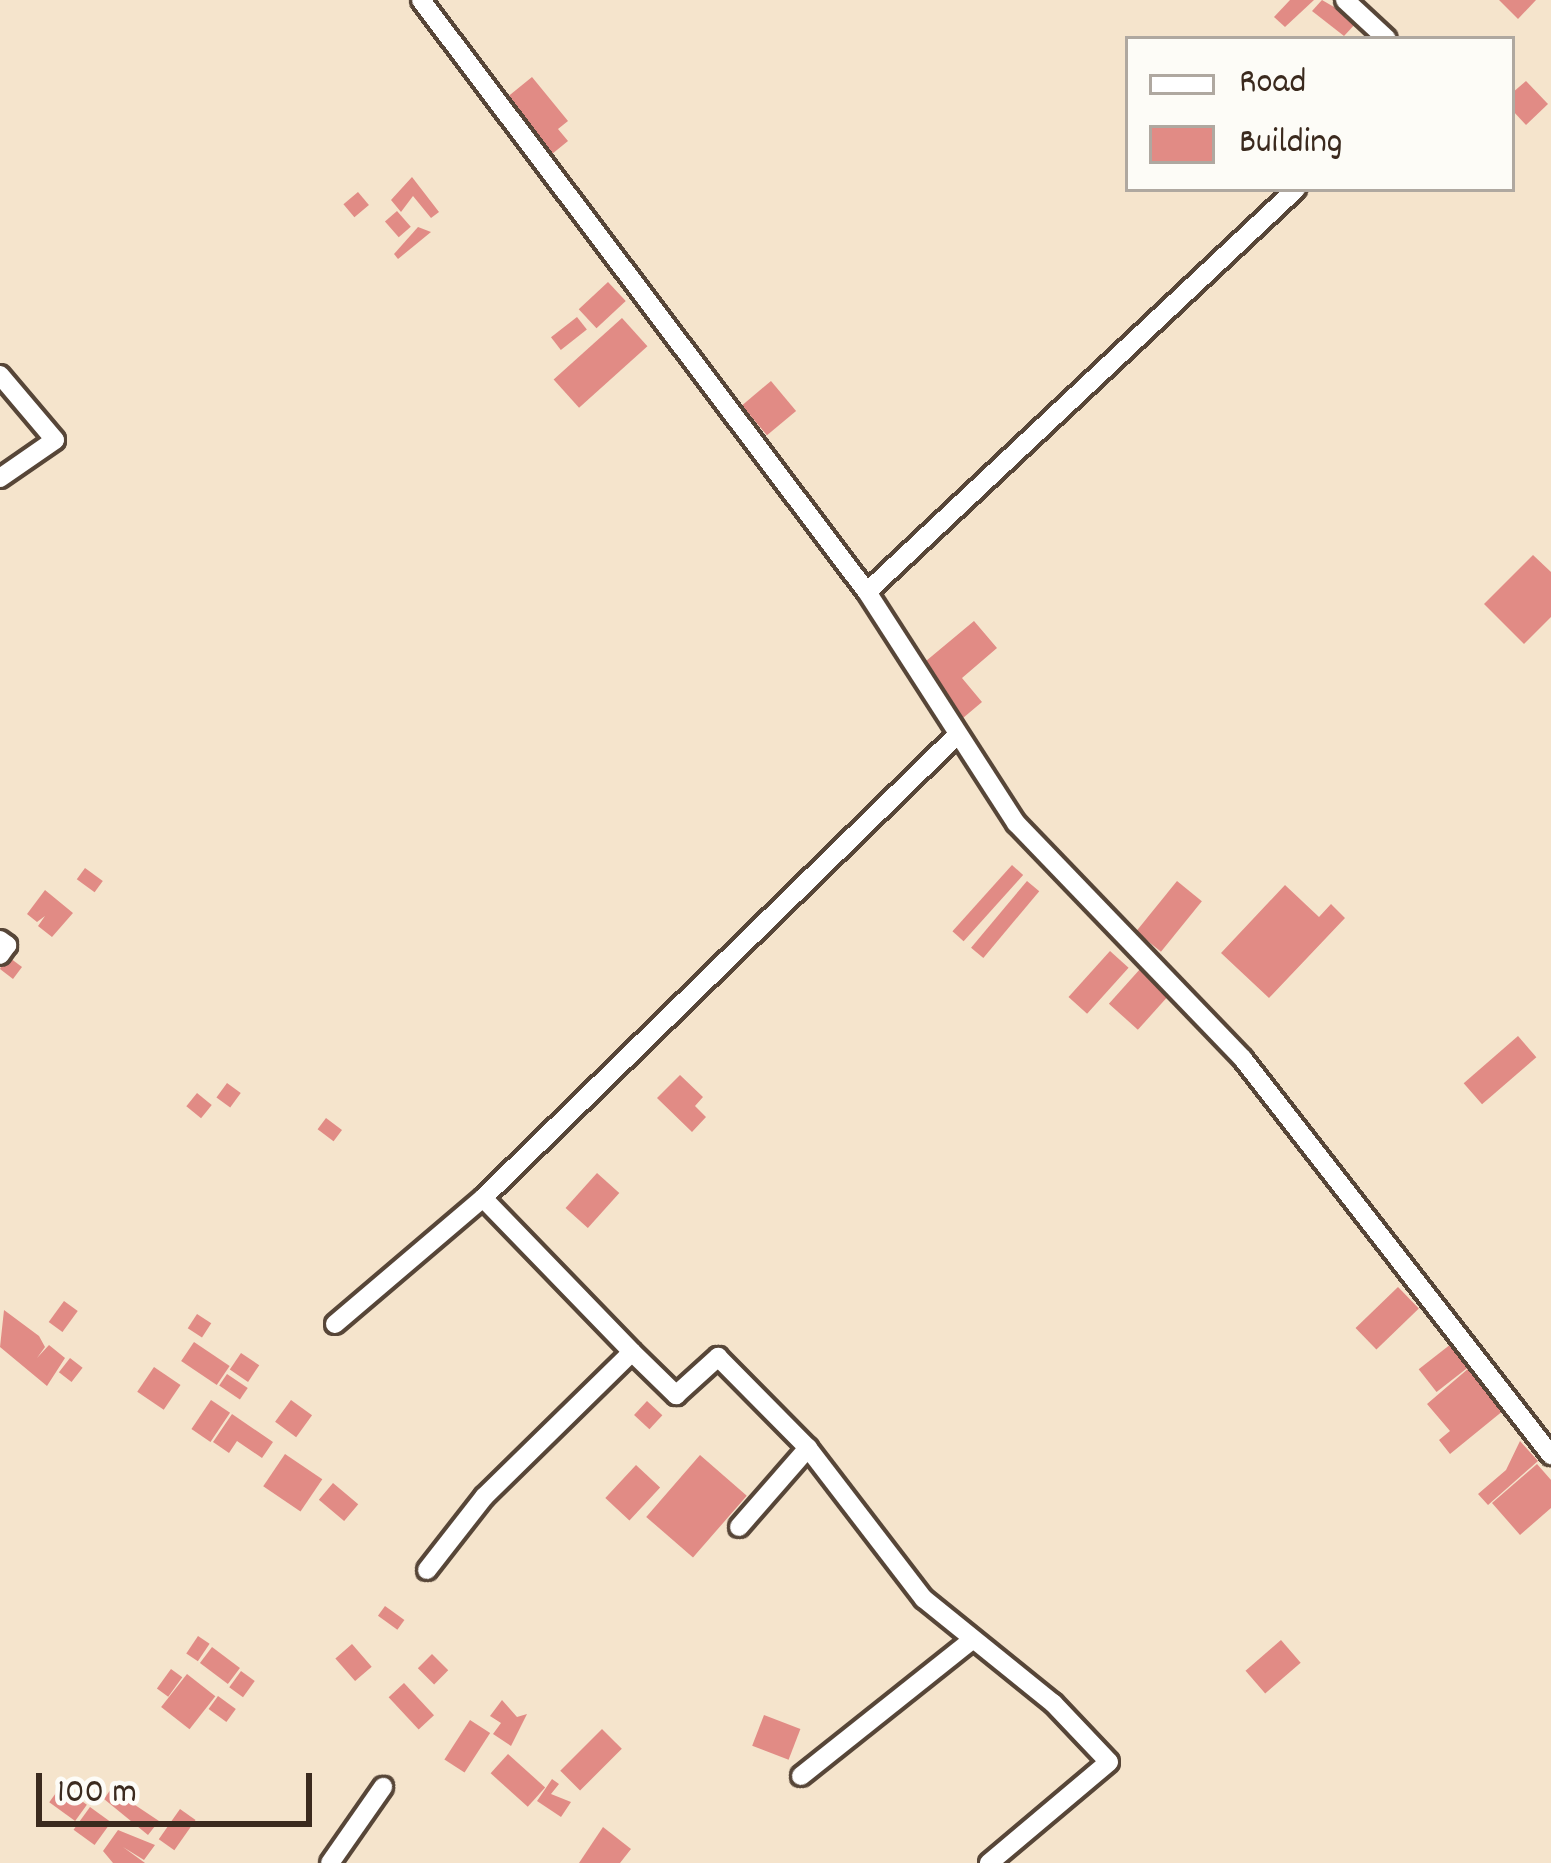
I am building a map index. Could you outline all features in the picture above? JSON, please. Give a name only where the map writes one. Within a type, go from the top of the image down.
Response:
[{"type":"street","points":[[422,0],[867,592],[955,737],[1016,823],[1243,1058],[1551,1454]]},
{"type":"street","points":[[1345,0],[1385,36]]},
{"type":"street","points":[[867,592],[1293,192]]},
{"type":"street","points":[[0,375],[56,440],[0,478]]},
{"type":"street","points":[[334,1324],[482,1198],[955,737]]},
{"type":"street","points":[[0,940],[7,945],[0,955]]},
{"type":"street","points":[[482,1198],[676,1395],[718,1357],[808,1448],[924,1599],[1053,1703],[1109,1762],[989,1863]]},
{"type":"street","points":[[427,1570],[484,1497],[632,1352]]},
{"type":"street","points":[[739,1527],[808,1448]]},
{"type":"street","points":[[801,1776],[971,1641]]},
{"type":"street","points":[[329,1863],[382,1787]]},
{"type":"building","points":[[1290,0],[1314,0],[1285,27],[1274,17]]},
{"type":"building","points":[[1322,0],[1358,21],[1344,36],[1312,11]]},
{"type":"building","points":[[1499,0],[1536,0],[1518,19]]},
{"type":"building","points":[[532,77],[568,121],[558,129],[568,141],[552,154],[506,98]]},
{"type":"building","points":[[1526,81],[1548,104],[1526,125],[1515,113],[1515,90]]},
{"type":"building","points":[[412,177],[439,212],[431,218],[413,196],[401,212],[391,200]]},
{"type":"building","points":[[358,192],[369,205],[354,217],[343,204]]},
{"type":"building","points":[[397,211],[411,227],[399,237],[385,221]]},
{"type":"building","points":[[418,227],[431,232],[398,259],[394,254]]},
{"type":"building","points":[[608,282],[626,301],[596,328],[579,309]]},
{"type":"building","points":[[577,317],[587,330],[561,350],[551,337]]},
{"type":"building","points":[[622,318],[647,346],[579,408],[554,380]]},
{"type":"building","points":[[771,381],[796,411],[767,435],[742,405]]},
{"type":"building","points":[[1533,555],[1551,572],[1551,617],[1524,644],[1484,604]]},
{"type":"building","points":[[974,621],[997,648],[962,678],[982,702],[963,718],[920,666]]},
{"type":"building","points":[[1012,865],[1023,875],[964,941],[952,931]]},
{"type":"building","points":[[85,868],[103,881],[95,892],[77,879]]},
{"type":"building","points":[[1027,881],[1039,891],[983,958],[971,948]]},
{"type":"building","points":[[1177,881],[1202,901],[1161,952],[1136,932]]},
{"type":"building","points":[[1285,885],[1319,917],[1331,904],[1345,918],[1269,998],[1221,953]]},
{"type":"building","points":[[45,890],[73,913],[52,937],[38,926],[45,916],[37,922],[27,914]]},
{"type":"building","points":[[1110,951],[1129,968],[1087,1014],[1069,997]]},
{"type":"building","points":[[6,955],[22,967],[13,979],[0,969]]},
{"type":"building","points":[[1141,968],[1170,994],[1138,1030],[1109,1004]]},
{"type":"building","points":[[1518,1036],[1536,1057],[1482,1104],[1464,1083]]},
{"type":"building","points":[[680,1075],[703,1097],[695,1106],[706,1117],[692,1132],[657,1098]]},
{"type":"building","points":[[227,1083],[241,1093],[230,1108],[216,1098]]},
{"type":"building","points":[[197,1093],[212,1105],[201,1118],[186,1106]]},
{"type":"building","points":[[326,1118],[342,1130],[334,1141],[318,1129]]},
{"type":"building","points":[[597,1173],[619,1193],[588,1228],[566,1208]]},
{"type":"building","points":[[1398,1287],[1419,1309],[1376,1350],[1356,1328]]},
{"type":"building","points":[[64,1301],[78,1311],[62,1332],[49,1322]]},
{"type":"building","points":[[4,1310],[39,1336],[45,1347],[37,1358],[49,1345],[65,1358],[47,1386],[0,1347]]},
{"type":"building","points":[[197,1314],[211,1323],[202,1338],[188,1328]]},
{"type":"building","points":[[194,1342],[230,1366],[217,1385],[181,1361]]},
{"type":"building","points":[[1451,1344],[1469,1367],[1437,1392],[1419,1369]]},
{"type":"building","points":[[241,1353],[259,1365],[248,1382],[230,1370]]},
{"type":"building","points":[[70,1358],[83,1368],[72,1382],[59,1372]]},
{"type":"building","points":[[154,1367],[181,1385],[164,1410],[137,1392]]},
{"type":"building","points":[[1469,1368],[1504,1410],[1450,1454],[1439,1440],[1450,1431],[1427,1404]]},
{"type":"building","points":[[227,1374],[248,1388],[240,1400],[219,1386]]},
{"type":"building","points":[[211,1400],[230,1413],[210,1442],[191,1429]]},
{"type":"building","points":[[291,1400],[312,1415],[296,1437],[275,1422]]},
{"type":"building","points":[[647,1401],[662,1415],[649,1429],[634,1415]]},
{"type":"building","points":[[232,1414],[273,1442],[262,1458],[237,1441],[229,1453],[213,1442]]},
{"type":"building","points":[[1520,1441],[1538,1461],[1488,1505],[1478,1494],[1506,1470]]},
{"type":"building","points":[[285,1454],[322,1479],[300,1511],[263,1486]]},
{"type":"building","points":[[700,1455],[747,1496],[693,1558],[646,1517]]},
{"type":"building","points":[[1537,1464],[1551,1480],[1551,1508],[1520,1535],[1492,1503]]},
{"type":"building","points":[[636,1465],[660,1488],[629,1520],[605,1498]]},
{"type":"building","points":[[333,1483],[358,1504],[344,1521],[319,1500]]},
{"type":"building","points":[[385,1606],[404,1620],[397,1630],[378,1616]]},
{"type":"building","points":[[198,1636],[210,1644],[198,1661],[186,1653]]},
{"type":"building","points":[[1281,1640],[1301,1663],[1265,1693],[1246,1671]]},
{"type":"building","points":[[352,1644],[372,1667],[355,1681],[335,1658]]},
{"type":"building","points":[[212,1647],[240,1668],[228,1684],[200,1663]]},
{"type":"building","points":[[432,1654],[448,1670],[434,1684],[418,1668]]},
{"type":"building","points":[[171,1669],[182,1677],[168,1697],[157,1688]]},
{"type":"building","points":[[241,1671],[255,1681],[243,1697],[229,1687]]},
{"type":"building","points":[[187,1674],[215,1696],[190,1729],[161,1707]]},
{"type":"building","points":[[404,1683],[434,1715],[419,1730],[389,1697]]},
{"type":"building","points":[[218,1696],[236,1709],[226,1722],[209,1709]]},
{"type":"building","points":[[502,1700],[517,1717],[527,1714],[511,1746],[493,1734],[501,1723],[490,1716]]},
{"type":"building","points":[[764,1715],[800,1729],[789,1760],[752,1746]]},
{"type":"building","points":[[470,1720],[490,1733],[465,1772],[444,1759]]},
{"type":"building","points":[[602,1729],[622,1749],[580,1791],[560,1771]]},
{"type":"building","points":[[508,1754],[545,1787],[528,1807],[491,1773]]},
{"type":"building","points":[[552,1779],[559,1784],[551,1794],[571,1802],[561,1817],[537,1801]]},
{"type":"building","points":[[61,1786],[87,1805],[75,1821],[49,1802]]},
{"type":"building","points":[[111,1789],[159,1821],[148,1835],[104,1799]]},
{"type":"building","points":[[90,1807],[111,1822],[95,1845],[74,1830]]},
{"type":"building","points":[[180,1809],[196,1820],[174,1850],[159,1839]]},
{"type":"building","points":[[603,1827],[631,1849],[620,1863],[579,1863]]},
{"type":"building","points":[[118,1830],[155,1845],[144,1860],[123,1847],[145,1863],[113,1863],[103,1851]]}]
